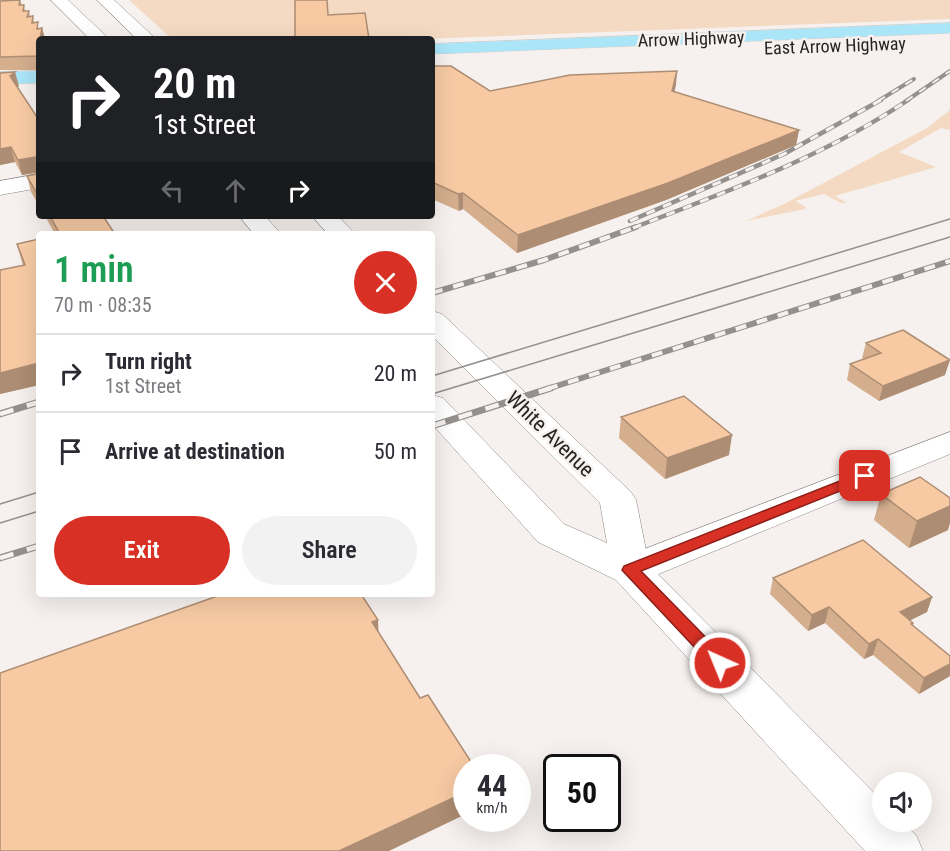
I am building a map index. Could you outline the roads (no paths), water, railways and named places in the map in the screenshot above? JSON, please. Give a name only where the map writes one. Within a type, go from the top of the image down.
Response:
[{"type":"main road","points":[[59,0],[97,36]]},
{"type":"main road","points":[[105,0],[144,36]]},
{"type":"main road","name":"Arrow Highway","points":[[435,49],[950,28]]},
{"type":"main road","name":"East Arrow Highway","points":[[435,62],[950,41]]},
{"type":"main road","points":[[0,67],[36,66]]},
{"type":"main road","points":[[0,78],[36,77]]},
{"type":"main road","points":[[0,188],[36,182]]},
{"type":"main road","points":[[254,219],[265,231]]},
{"type":"main road","points":[[327,219],[339,231]]},
{"type":"main road","name":"White Avenue","points":[[435,323],[618,500],[630,570]]},
{"type":"main road","points":[[435,408],[551,533],[630,570],[898,851]]},
{"type":"main road","points":[[630,570],[950,442]]},
{"type":"tram line","points":[[435,375],[950,219]]},
{"type":"tram line","points":[[435,393],[950,237]]},
{"type":"tram line","points":[[0,504],[36,493]]},
{"type":"tram line","points":[[0,523],[36,512]]},
{"type":"railway","points":[[906,101],[950,71]]},
{"type":"railway","points":[[878,101],[914,79]]},
{"type":"railway","points":[[630,221],[784,154],[881,100]]},
{"type":"railway","points":[[633,228],[809,156],[843,139],[908,100]]},
{"type":"railway","points":[[435,292],[544,260],[636,227]]},
{"type":"railway","points":[[547,389],[950,261]]},
{"type":"railway","points":[[435,425],[551,388]]},
{"type":"railway","points":[[0,414],[36,403]]},
{"type":"railway","points":[[0,558],[36,547]]}]
